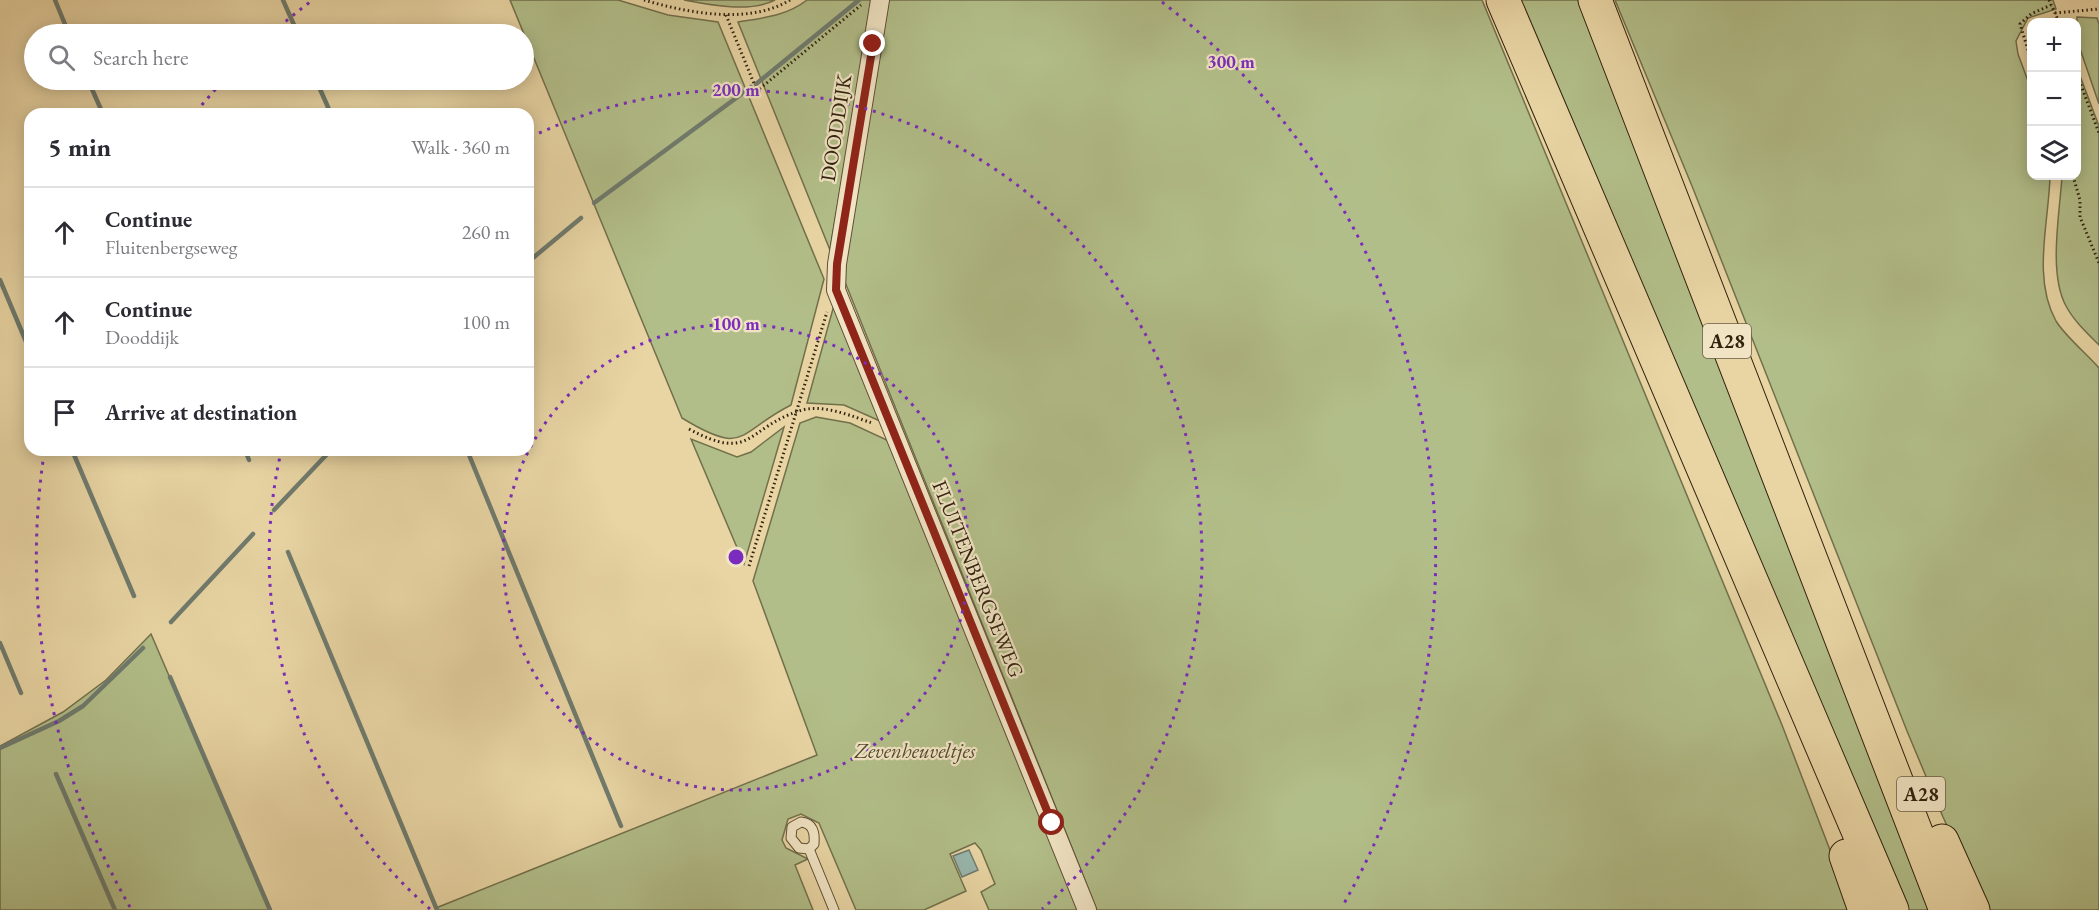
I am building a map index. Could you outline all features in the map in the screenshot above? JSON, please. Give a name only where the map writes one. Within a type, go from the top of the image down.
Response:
[{"type":"highway","points":[[1503,0],[1892,910]]},
{"type":"highway","name":"A28","points":[[1595,0],[1946,910]]},
{"type":"highway","points":[[1773,633],[1791,713],[1865,910]]},
{"type":"highway","name":"A28","points":[[1859,683],[1900,747],[1973,910]]},
{"type":"street","name":"DOODDIJK","points":[[837,264],[880,0]]},
{"type":"street","name":"FLUITENBERGSEWEG","points":[[837,264],[838,295],[1088,910]]},
{"type":"lane","points":[[810,849],[834,910]]},
{"type":"path","points":[[644,0],[726,15],[757,12],[781,6],[790,0]]},
{"type":"path","points":[[726,15],[757,91],[867,0]]},
{"type":"path","points":[[2027,49],[2020,24],[2050,2],[2057,18]]},
{"type":"path","points":[[2055,13],[2099,9]]},
{"type":"path","points":[[2081,85],[2099,133]]},
{"type":"path","points":[[2074,180],[2080,200],[2080,217],[2099,263]]},
{"type":"path","points":[[749,566],[836,284]]},
{"type":"path","points":[[689,429],[720,444],[734,445],[798,411],[821,410],[844,414],[894,430]]},
{"type":"green space","points":[[510,0],[618,0],[668,15],[718,22],[824,279],[791,405],[740,437],[718,436],[682,418],[534,58],[534,24],[520,24]]},
{"type":"green space","points":[[684,0],[775,0],[765,4],[742,7],[718,6]]},
{"type":"green space","points":[[807,0],[873,0],[830,250],[738,22],[783,13]]},
{"type":"green space","points":[[889,0],[1482,0],[1782,725],[1853,910],[1097,910],[843,277]]},
{"type":"green space","points":[[1515,0],[1578,0],[1933,910],[1901,910]]},
{"type":"green space","points":[[1615,0],[2053,0],[2056,9],[2027,18],[2016,41],[2027,78],[2027,180],[2050,180],[2043,268],[2049,304],[2060,327],[2099,368],[2099,910],[1986,910],[1907,731],[1692,186]]},
{"type":"green space","points":[[2077,17],[2097,18],[2099,24],[2099,104],[2081,52],[2081,18]]},
{"type":"green space","points":[[2081,79],[2099,126],[2099,345],[2081,327],[2066,306],[2058,277],[2056,242],[2062,180],[2081,180]]},
{"type":"green space","points":[[834,305],[880,421],[844,405],[807,403]]},
{"type":"green space","name":"Zevenheuveltjes","points":[[816,417],[850,423],[889,441],[1079,910],[989,910],[981,892],[995,884],[981,850],[975,843],[950,854],[966,891],[924,910],[856,910],[819,823],[801,814],[788,819],[782,840],[786,848],[808,859],[795,865],[813,910],[437,910],[436,908],[817,755],[753,581],[800,423]]},
{"type":"green space","points":[[784,427],[744,564],[691,439],[737,457],[751,452]]},
{"type":"green space","points":[[151,634],[270,910],[0,910],[0,746],[63,712],[106,680]]},
{"type":"water","points":[[969,850],[978,870],[962,877],[953,856]]},
{"type":"waterway","points":[[55,0],[65,24]]},
{"type":"waterway","points":[[283,0],[294,24]]},
{"type":"waterway","points":[[756,84],[859,0]]},
{"type":"waterway","points":[[594,203],[751,87]]},
{"type":"waterway","points":[[92,90],[100,108]]},
{"type":"waterway","points":[[320,90],[328,108]]},
{"type":"waterway","points":[[534,257],[581,218]]},
{"type":"waterway","points":[[0,280],[24,337]]},
{"type":"waterway","points":[[75,456],[134,596]]},
{"type":"waterway","points":[[247,456],[249,460]]},
{"type":"waterway","points":[[274,510],[325,456]]},
{"type":"waterway","points":[[469,456],[621,826]]},
{"type":"waterway","points":[[171,622],[253,534]]},
{"type":"waterway","points":[[288,552],[437,910]]},
{"type":"waterway","points":[[0,643],[21,693]]},
{"type":"waterway","points":[[0,748],[59,721],[83,706],[143,648]]},
{"type":"waterway","points":[[170,677],[270,910]]},
{"type":"waterway","points":[[56,774],[115,910]]},
{"type":"route","points":[[873,44],[837,264],[836,290],[1052,823]]}]
